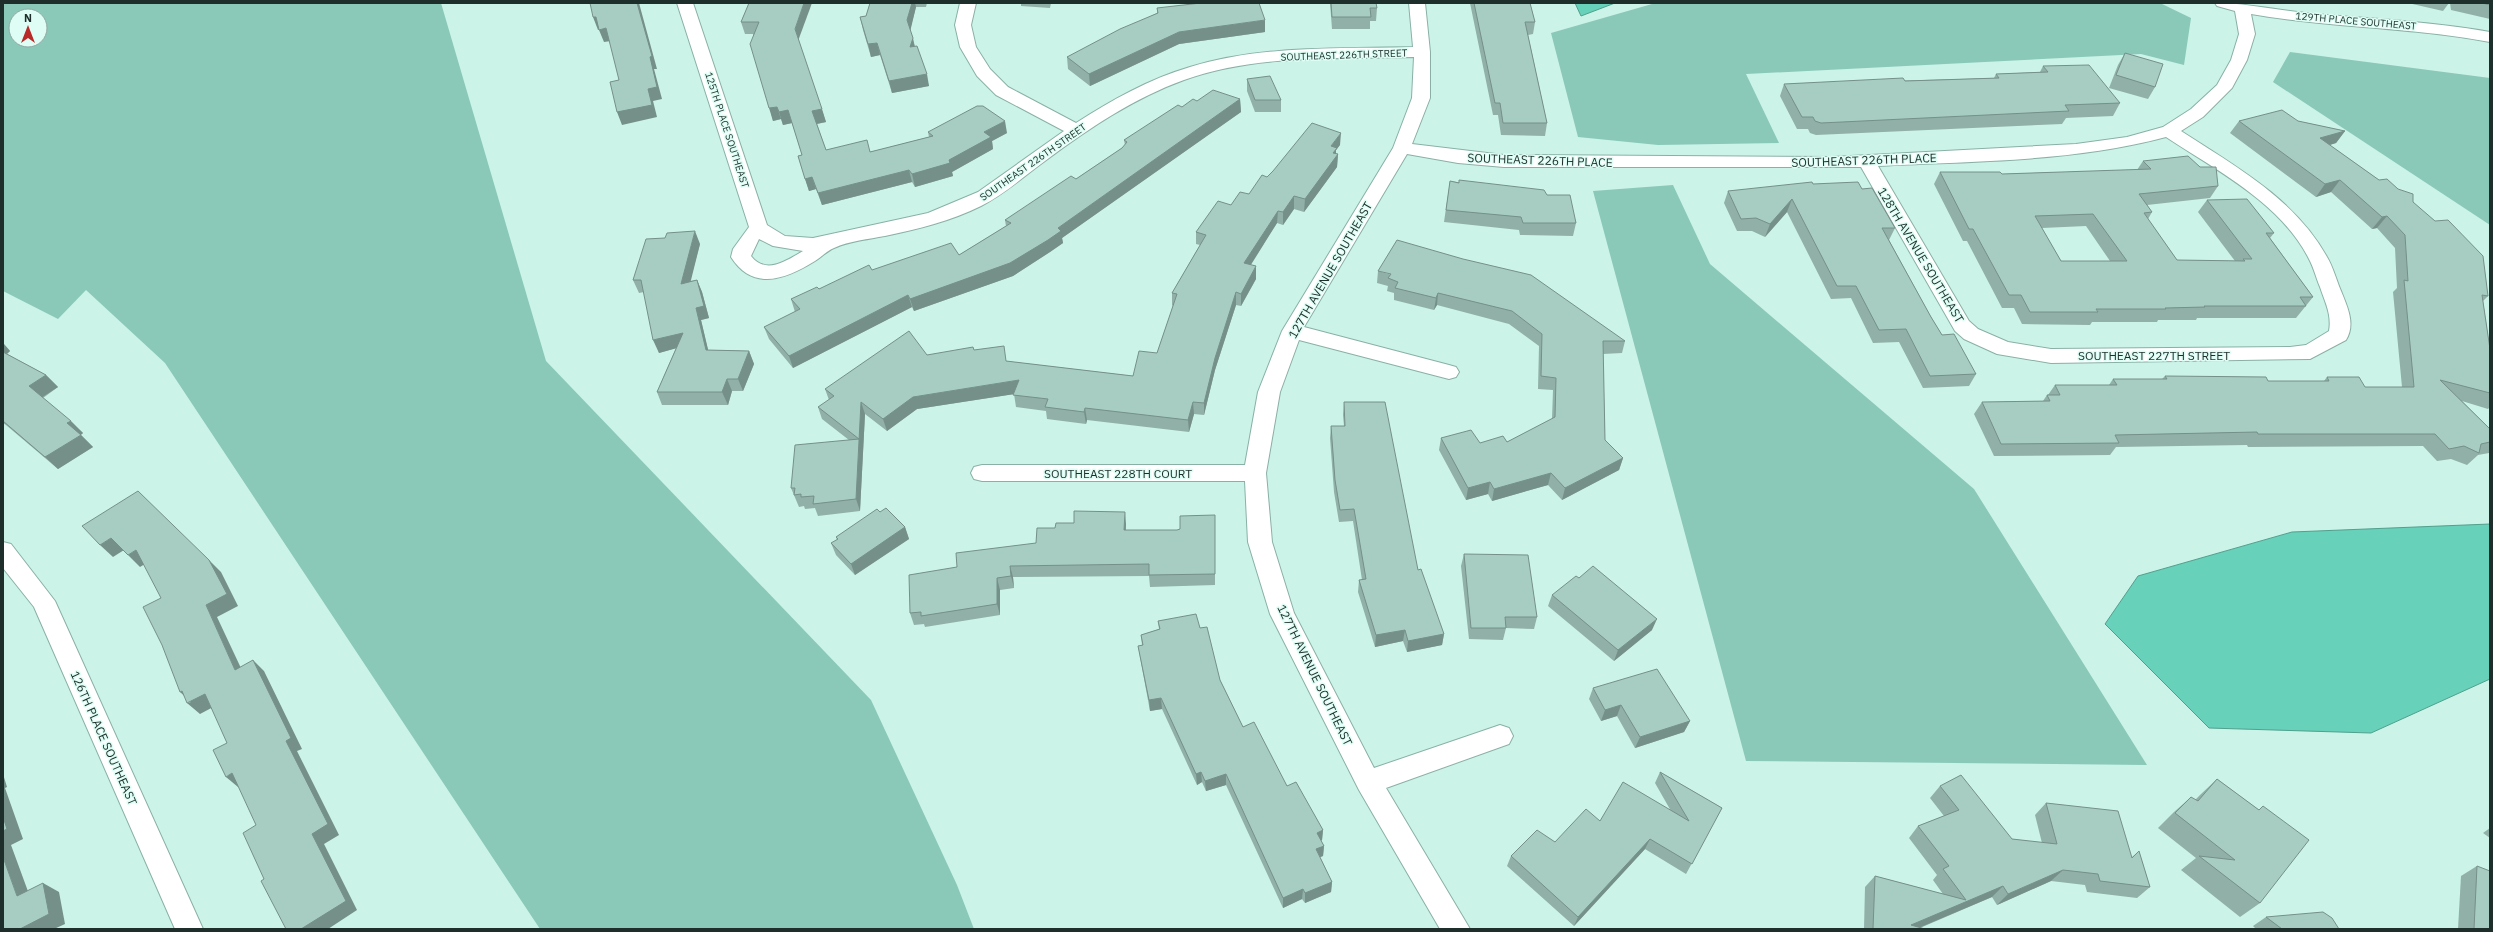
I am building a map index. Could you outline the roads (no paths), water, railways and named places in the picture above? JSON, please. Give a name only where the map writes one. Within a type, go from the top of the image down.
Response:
[{"type":"street","name":"125TH PLACE SOUTHEAST","points":[[685,3],[758,227]]},
{"type":"street","points":[[968,3],[963,25],[968,47],[983,72],[1002,91],[1075,130]]},
{"type":"street","name":"127TH AVENUE SOUTHEAST","points":[[1417,3],[1422,52],[1421,98],[1402,148],[1292,331],[1269,392],[1254,473],[1260,542],[1282,614],[1368,782],[1456,929]]},
{"type":"street","name":"129TH PLACE SOUTHEAST","points":[[2223,3],[2242,8],[2346,22],[2441,29],[2490,37]]},
{"type":"street","name":"SOUTHEAST 226TH PLACE","points":[[1402,148],[1458,157],[1504,161],[1609,163],[1866,161],[2076,150],[2127,142],[2169,131],[2196,113],[2224,88],[2239,60],[2247,34],[2242,8]]},
{"type":"street","name":"SOUTHEAST 226TH STREET","points":[[829,242],[794,266],[768,272],[755,271],[745,264],[741,256],[743,249],[758,227],[766,237],[784,242],[808,245],[829,242],[943,215],[977,201],[1075,130],[1148,91],[1197,71],[1248,60],[1298,56],[1422,52]]},
{"type":"street","name":"SOUTHEAST 227TH STREET","points":[[1984,340],[2004,348],[2051,356],[2290,354],[2310,352],[2325,345],[2339,335],[2342,321],[2318,256],[2309,243],[2268,200],[2240,178],[2169,131]]},
{"type":"street","name":"128TH AVENUE SOUTHEAST","points":[[1866,161],[1952,310],[1971,334],[1984,340]]},
{"type":"street","points":[[1292,331],[1449,372]]},
{"type":"street","name":"SOUTHEAST 228TH COURT","points":[[982,472],[1254,473]]},
{"type":"street","name":"126TH PLACE SOUTHEAST","points":[[4,554],[43,601],[189,929]]},
{"type":"street","points":[[1368,782],[1500,736]]}]
